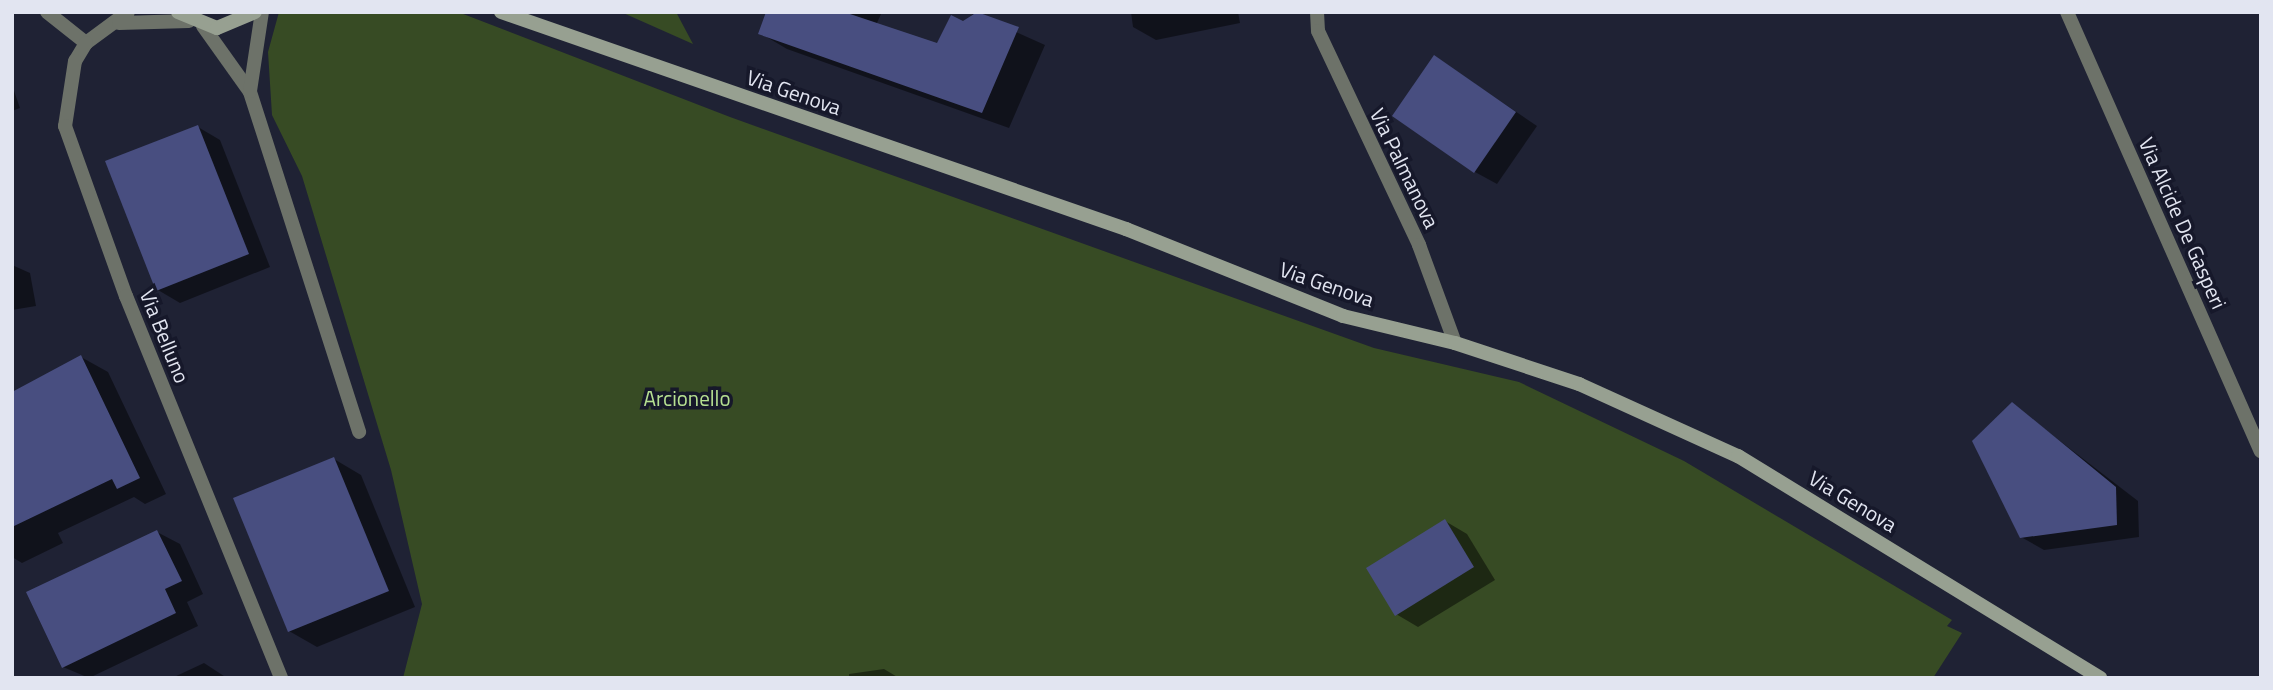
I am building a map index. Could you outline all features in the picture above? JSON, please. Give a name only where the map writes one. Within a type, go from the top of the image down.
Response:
[{"type":"main road","points":[[190,20],[231,26],[256,12]]},
{"type":"main road","name":"Via Genova","points":[[501,12],[1126,229],[1343,316],[1455,343],[1579,384],[1738,456],[2099,678]]},
{"type":"street","points":[[47,12],[86,43],[124,17],[190,20],[250,92],[359,432]]},
{"type":"street","points":[[250,92],[262,12]]},
{"type":"street","name":"Via Palmanova","points":[[1317,12],[1318,31],[1419,245],[1455,343]]},
{"type":"street","name":"Via Alcide De Gasperi","points":[[2067,12],[2261,451]]},
{"type":"street","name":"Via Belluno","points":[[86,43],[67,82],[65,125],[126,296],[281,678]]},
{"type":"green space","name":"Arcionello","points":[[279,12],[458,12],[730,117],[1374,348],[1519,382],[1684,461],[1952,620],[1947,626],[1962,633],[1933,678],[403,678],[422,604],[391,470],[302,176],[272,115],[268,52]]},
{"type":"green space","points":[[621,12],[676,12],[693,44]]},
{"type":"building","points":[[766,12],[844,12],[937,43],[951,15],[963,21],[977,12],[1019,27],[982,113],[758,34]]},
{"type":"building","points":[[1434,55],[1516,112],[1474,173],[1392,116]]},
{"type":"building","points":[[198,125],[249,254],[156,291],[105,161]]},
{"type":"building","points":[[81,355],[140,478],[117,489],[112,479],[12,527],[12,392]]},
{"type":"building","points":[[2012,402],[2116,487],[2117,525],[2020,538],[1972,441]]},
{"type":"building","points":[[334,457],[389,591],[288,632],[233,498]]},
{"type":"building","points":[[1445,519],[1474,567],[1395,616],[1366,568]]},
{"type":"building","points":[[157,530],[182,581],[165,589],[176,613],[62,668],[26,592]]}]
